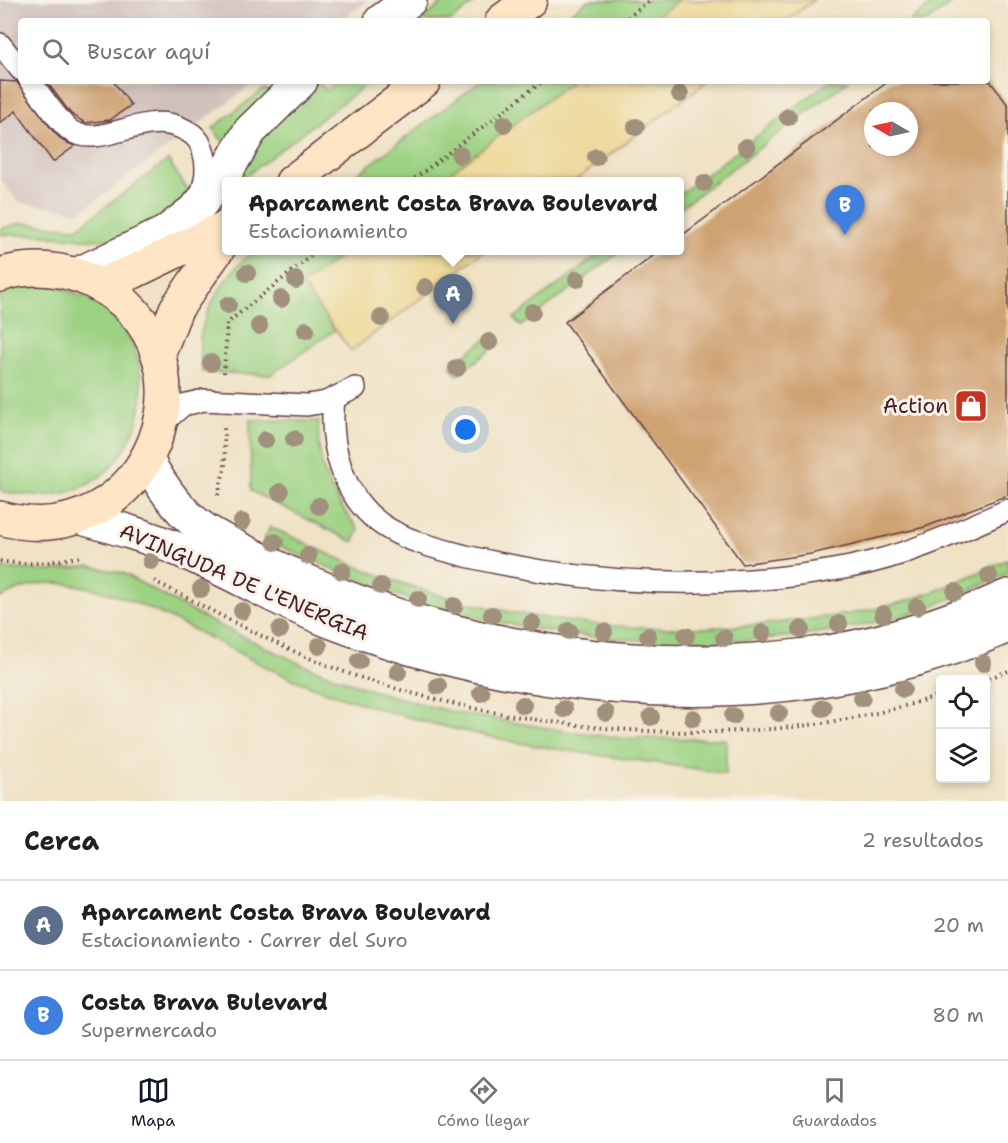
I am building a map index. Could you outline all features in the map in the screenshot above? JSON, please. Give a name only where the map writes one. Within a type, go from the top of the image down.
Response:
[{"type":"street","points":[[385,18],[410,0]]},
{"type":"street","points":[[506,18],[530,0]]},
{"type":"street","points":[[299,177],[420,84]]},
{"type":"street","points":[[222,177],[250,131],[294,86]]},
{"type":"street","points":[[88,280],[165,233],[196,209],[222,177]]},
{"type":"street","points":[[88,280],[133,272],[222,229]]},
{"type":"street","points":[[158,356],[176,309],[222,243]]},
{"type":"street","points":[[0,518],[45,523],[78,517],[118,495],[147,460],[161,424],[164,383],[158,356],[135,315],[119,298],[88,280],[49,269],[7,270]]},
{"type":"street","name":"AVINGUDA DE L'ENERGIA","points":[[147,460],[163,491],[201,527],[299,579],[352,601],[455,632],[565,653],[632,660],[676,661],[738,661],[807,655],[855,648],[908,634],[956,619],[1008,596]]},
{"type":"street","name":"AVINGUDA DE L'ENERGIA","points":[[78,517],[144,536],[186,553],[288,604],[343,626],[449,658],[562,680],[631,688],[675,689],[740,688],[810,682],[916,661],[1008,626]]},
{"type":"lane","points":[[0,44],[18,66]]},
{"type":"lane","points":[[32,84],[70,131],[97,137],[144,123],[167,123],[188,131],[199,139],[205,155],[207,178],[196,209]]},
{"type":"lane","points":[[161,424],[183,405],[204,400],[307,405],[334,399],[355,388]]},
{"type":"lane","points":[[334,399],[333,437],[338,460],[342,472],[367,512],[383,525],[409,538],[500,564],[596,577],[670,581],[801,575],[888,558],[945,538],[1008,510]]},
{"type":"path","points":[[627,18],[651,0]]},
{"type":"path","points":[[417,177],[539,84]]},
{"type":"path","points":[[223,401],[227,323],[312,255]]},
{"type":"path","points":[[990,678],[1008,671]]},
{"type":"shaded area","points":[[0,0],[368,0],[343,18],[18,18],[18,84],[253,84],[80,212],[18,202],[0,179]]},
{"type":"green space","points":[[447,0],[478,0],[455,18],[424,18]]},
{"type":"green space","points":[[588,0],[679,0],[655,18],[564,18]]},
{"type":"green space","points":[[938,0],[956,0],[932,18],[914,18]]},
{"type":"green space","points":[[315,84],[320,84],[326,91],[336,84],[367,84],[244,177],[240,177],[243,166],[259,139]]},
{"type":"green space","points":[[477,84],[568,84],[444,177],[354,177]]},
{"type":"green space","points":[[826,84],[844,84],[684,205],[684,191]]},
{"type":"green space","points":[[263,90],[274,93],[228,149],[213,128]]},
{"type":"green space","points":[[168,160],[189,192],[155,222],[140,231],[125,237],[91,240],[0,234],[0,229],[21,223],[77,228]]},
{"type":"green space","points":[[249,255],[343,255],[302,285],[335,330],[270,375],[202,372],[200,339],[208,311],[228,277]]},
{"type":"green space","points":[[598,255],[616,255],[521,326],[514,318]]},
{"type":"green space","points":[[53,285],[100,306],[113,317],[129,338],[139,363],[142,389],[139,415],[130,440],[116,461],[96,479],[72,491],[55,495],[4,492],[0,490],[0,292],[18,286]]},
{"type":"green space","points":[[493,334],[500,343],[457,375],[450,366]]},
{"type":"green space","points":[[250,420],[319,421],[320,453],[327,480],[340,505],[359,530],[353,542],[251,491]]},
{"type":"green space","points":[[270,527],[361,568],[425,591],[531,616],[638,627],[747,626],[838,615],[875,609],[913,599],[1008,559],[1008,573],[912,613],[837,630],[776,638],[651,641],[588,636],[527,627],[466,615],[406,598],[352,578],[264,539]]},
{"type":"green space","points":[[89,566],[123,573],[204,618],[303,665],[374,691],[452,712],[553,729],[621,738],[726,739],[726,774],[510,741],[457,730],[377,708],[300,682],[146,607],[83,586],[38,584],[0,598],[0,568],[48,571]]},
{"type":"sand","points":[[679,0],[814,0],[790,18],[655,18]]},
{"type":"sand","points":[[568,84],[703,84],[580,177],[444,177]]},
{"type":"sand","points":[[343,255],[479,255],[351,351],[302,285]]},
{"type":"building","points":[[0,81],[17,82],[53,131],[63,141],[75,146],[53,162],[16,111],[0,123]]},
{"type":"building","points":[[990,81],[1008,105],[1008,495],[925,527],[811,554],[743,564],[565,322],[654,255],[684,255],[684,234],[885,84],[990,84]]},
{"type":"building","points":[[48,84],[115,84],[131,105],[110,120],[85,123],[71,114]]},
{"type":"place","name":"Costa Brava Bulevard","points":[[845,235]]},
{"type":"place","name":"Aparcament Costa Brava Boulevard","points":[[453,324]]},
{"type":"place","name":"Action","points":[[971,406]]}]
